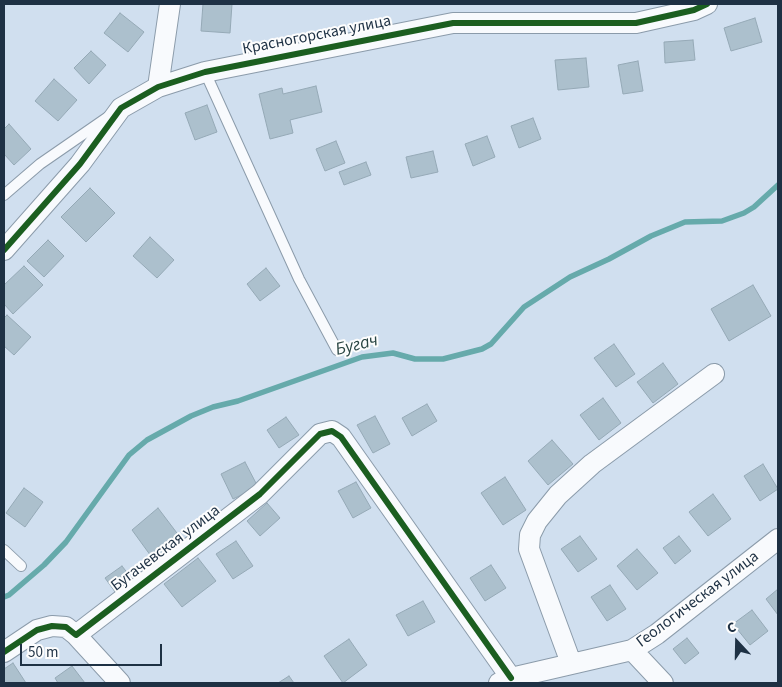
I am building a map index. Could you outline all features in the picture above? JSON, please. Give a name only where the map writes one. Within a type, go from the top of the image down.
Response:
[{"type":"street","points":[[158,87],[170,4]]},
{"type":"street","name":"Красногорская улица","points":[[4,250],[80,164],[121,108],[158,87],[206,72],[453,23],[636,23],[694,10],[707,4]]},
{"type":"street","points":[[571,663],[529,549],[530,535],[537,520],[558,495],[592,464],[714,374]]},
{"type":"street","name":"Бугачевская улица","points":[[76,635],[260,494],[320,434],[332,431],[341,438],[505,681]]},
{"type":"street","name":"Геологическая улица","points":[[505,681],[571,663],[632,650],[657,634],[778,539]]},
{"type":"street","points":[[4,652],[37,630],[52,626],[66,627],[76,635],[120,683]]},
{"type":"street","points":[[632,650],[663,683]]},
{"type":"lane","points":[[206,72],[299,279],[337,350]]},
{"type":"lane","points":[[4,195],[40,164],[121,108]]},
{"type":"lane","points":[[4,550],[22,566]]},
{"type":"building","points":[[203,4],[232,4],[230,33],[201,31]]},
{"type":"building","points":[[120,13],[144,32],[128,52],[104,33]]},
{"type":"building","points":[[755,18],[762,42],[731,51],[724,28]]},
{"type":"building","points":[[693,40],[695,60],[665,63],[664,42]]},
{"type":"building","points":[[91,51],[106,65],[89,84],[74,68]]},
{"type":"building","points":[[586,58],[589,87],[558,90],[555,60]]},
{"type":"building","points":[[638,61],[643,91],[623,94],[618,65]]},
{"type":"building","points":[[54,79],[77,100],[58,121],[35,101]]},
{"type":"building","points":[[316,86],[322,112],[290,120],[293,133],[270,139],[259,94],[282,88],[283,94]]},
{"type":"building","points":[[207,105],[217,132],[195,140],[185,113]]},
{"type":"building","points":[[533,118],[541,139],[519,148],[511,126]]},
{"type":"building","points":[[9,124],[31,149],[14,165],[4,154],[4,129]]},
{"type":"building","points":[[487,136],[495,157],[473,166],[465,144]]},
{"type":"building","points":[[336,141],[345,163],[325,171],[316,149]]},
{"type":"building","points":[[433,151],[438,172],[411,178],[406,157]]},
{"type":"building","points":[[366,162],[371,175],[344,185],[339,172]]},
{"type":"building","points":[[90,188],[115,213],[86,242],[61,217]]},
{"type":"building","points":[[150,237],[174,260],[157,278],[133,256]]},
{"type":"building","points":[[48,240],[64,256],[44,277],[27,261]]},
{"type":"building","points":[[24,266],[43,285],[13,314],[4,304],[4,285]]},
{"type":"building","points":[[266,268],[280,286],[260,301],[247,284]]},
{"type":"building","points":[[753,285],[771,316],[729,341],[711,309]]},
{"type":"building","points":[[7,315],[31,337],[14,355],[4,346],[4,318]]},
{"type":"building","points":[[614,344],[635,374],[616,387],[594,358]]},
{"type":"building","points":[[663,363],[678,384],[653,403],[637,382]]},
{"type":"building","points":[[603,398],[621,423],[599,440],[580,415]]},
{"type":"building","points":[[427,404],[437,421],[412,436],[402,418]]},
{"type":"building","points":[[375,416],[390,444],[373,453],[357,425]]},
{"type":"building","points":[[286,417],[299,435],[279,448],[267,430]]},
{"type":"building","points":[[552,440],[573,464],[548,485],[528,461]]},
{"type":"building","points":[[245,462],[258,487],[233,499],[221,474]]},
{"type":"building","points":[[763,464],[778,489],[760,501],[744,476]]},
{"type":"building","points":[[505,477],[526,510],[503,525],[481,493]]},
{"type":"building","points":[[356,482],[371,508],[353,518],[338,491]]},
{"type":"building","points":[[24,488],[43,502],[25,527],[6,513]]},
{"type":"building","points":[[713,494],[731,519],[708,536],[689,512]]},
{"type":"building","points":[[267,503],[280,518],[260,536],[247,521]]},
{"type":"building","points":[[158,508],[183,541],[156,563],[132,530]]},
{"type":"building","points":[[580,536],[597,559],[578,572],[561,549]]},
{"type":"building","points":[[679,536],[691,551],[675,564],[663,548]]},
{"type":"building","points":[[236,541],[253,566],[233,579],[216,554]]},
{"type":"building","points":[[637,549],[658,573],[637,590],[617,566]]},
{"type":"building","points":[[198,558],[216,581],[182,607],[164,584]]},
{"type":"building","points":[[491,565],[506,588],[485,601],[470,578]]},
{"type":"building","points":[[122,566],[136,584],[118,596],[105,578]]},
{"type":"building","points":[[610,585],[626,609],[607,621],[591,597]]},
{"type":"building","points":[[778,589],[778,615],[766,599]]},
{"type":"building","points":[[423,601],[435,622],[408,636],[396,615]]},
{"type":"building","points":[[752,610],[768,631],[750,645],[733,624]]},
{"type":"building","points":[[687,638],[699,653],[685,664],[673,649]]},
{"type":"building","points":[[349,639],[367,665],[343,683],[324,656]]},
{"type":"building","points":[[13,663],[26,683],[4,683],[4,669]]},
{"type":"building","points":[[72,666],[85,683],[58,683],[55,678]]},
{"type":"building","points":[[289,676],[294,683],[278,683]]},
{"type":"waterway","name":"Бугач","points":[[4,597],[9,595],[44,565],[66,542],[129,455],[147,440],[191,416],[362,357],[393,353],[415,359],[443,359],[482,349],[491,344],[524,307],[570,277],[609,259],[651,236],[685,222],[722,221],[744,213],[754,207],[778,185]]},
{"type":"cycle path","points":[[4,250],[80,164],[121,108],[158,87],[205,72],[453,23],[636,23],[694,10],[707,4]]},
{"type":"cycle path","points":[[4,652],[37,630],[52,626],[66,627],[76,635],[260,494],[320,434],[332,431],[341,437],[511,678]]}]
